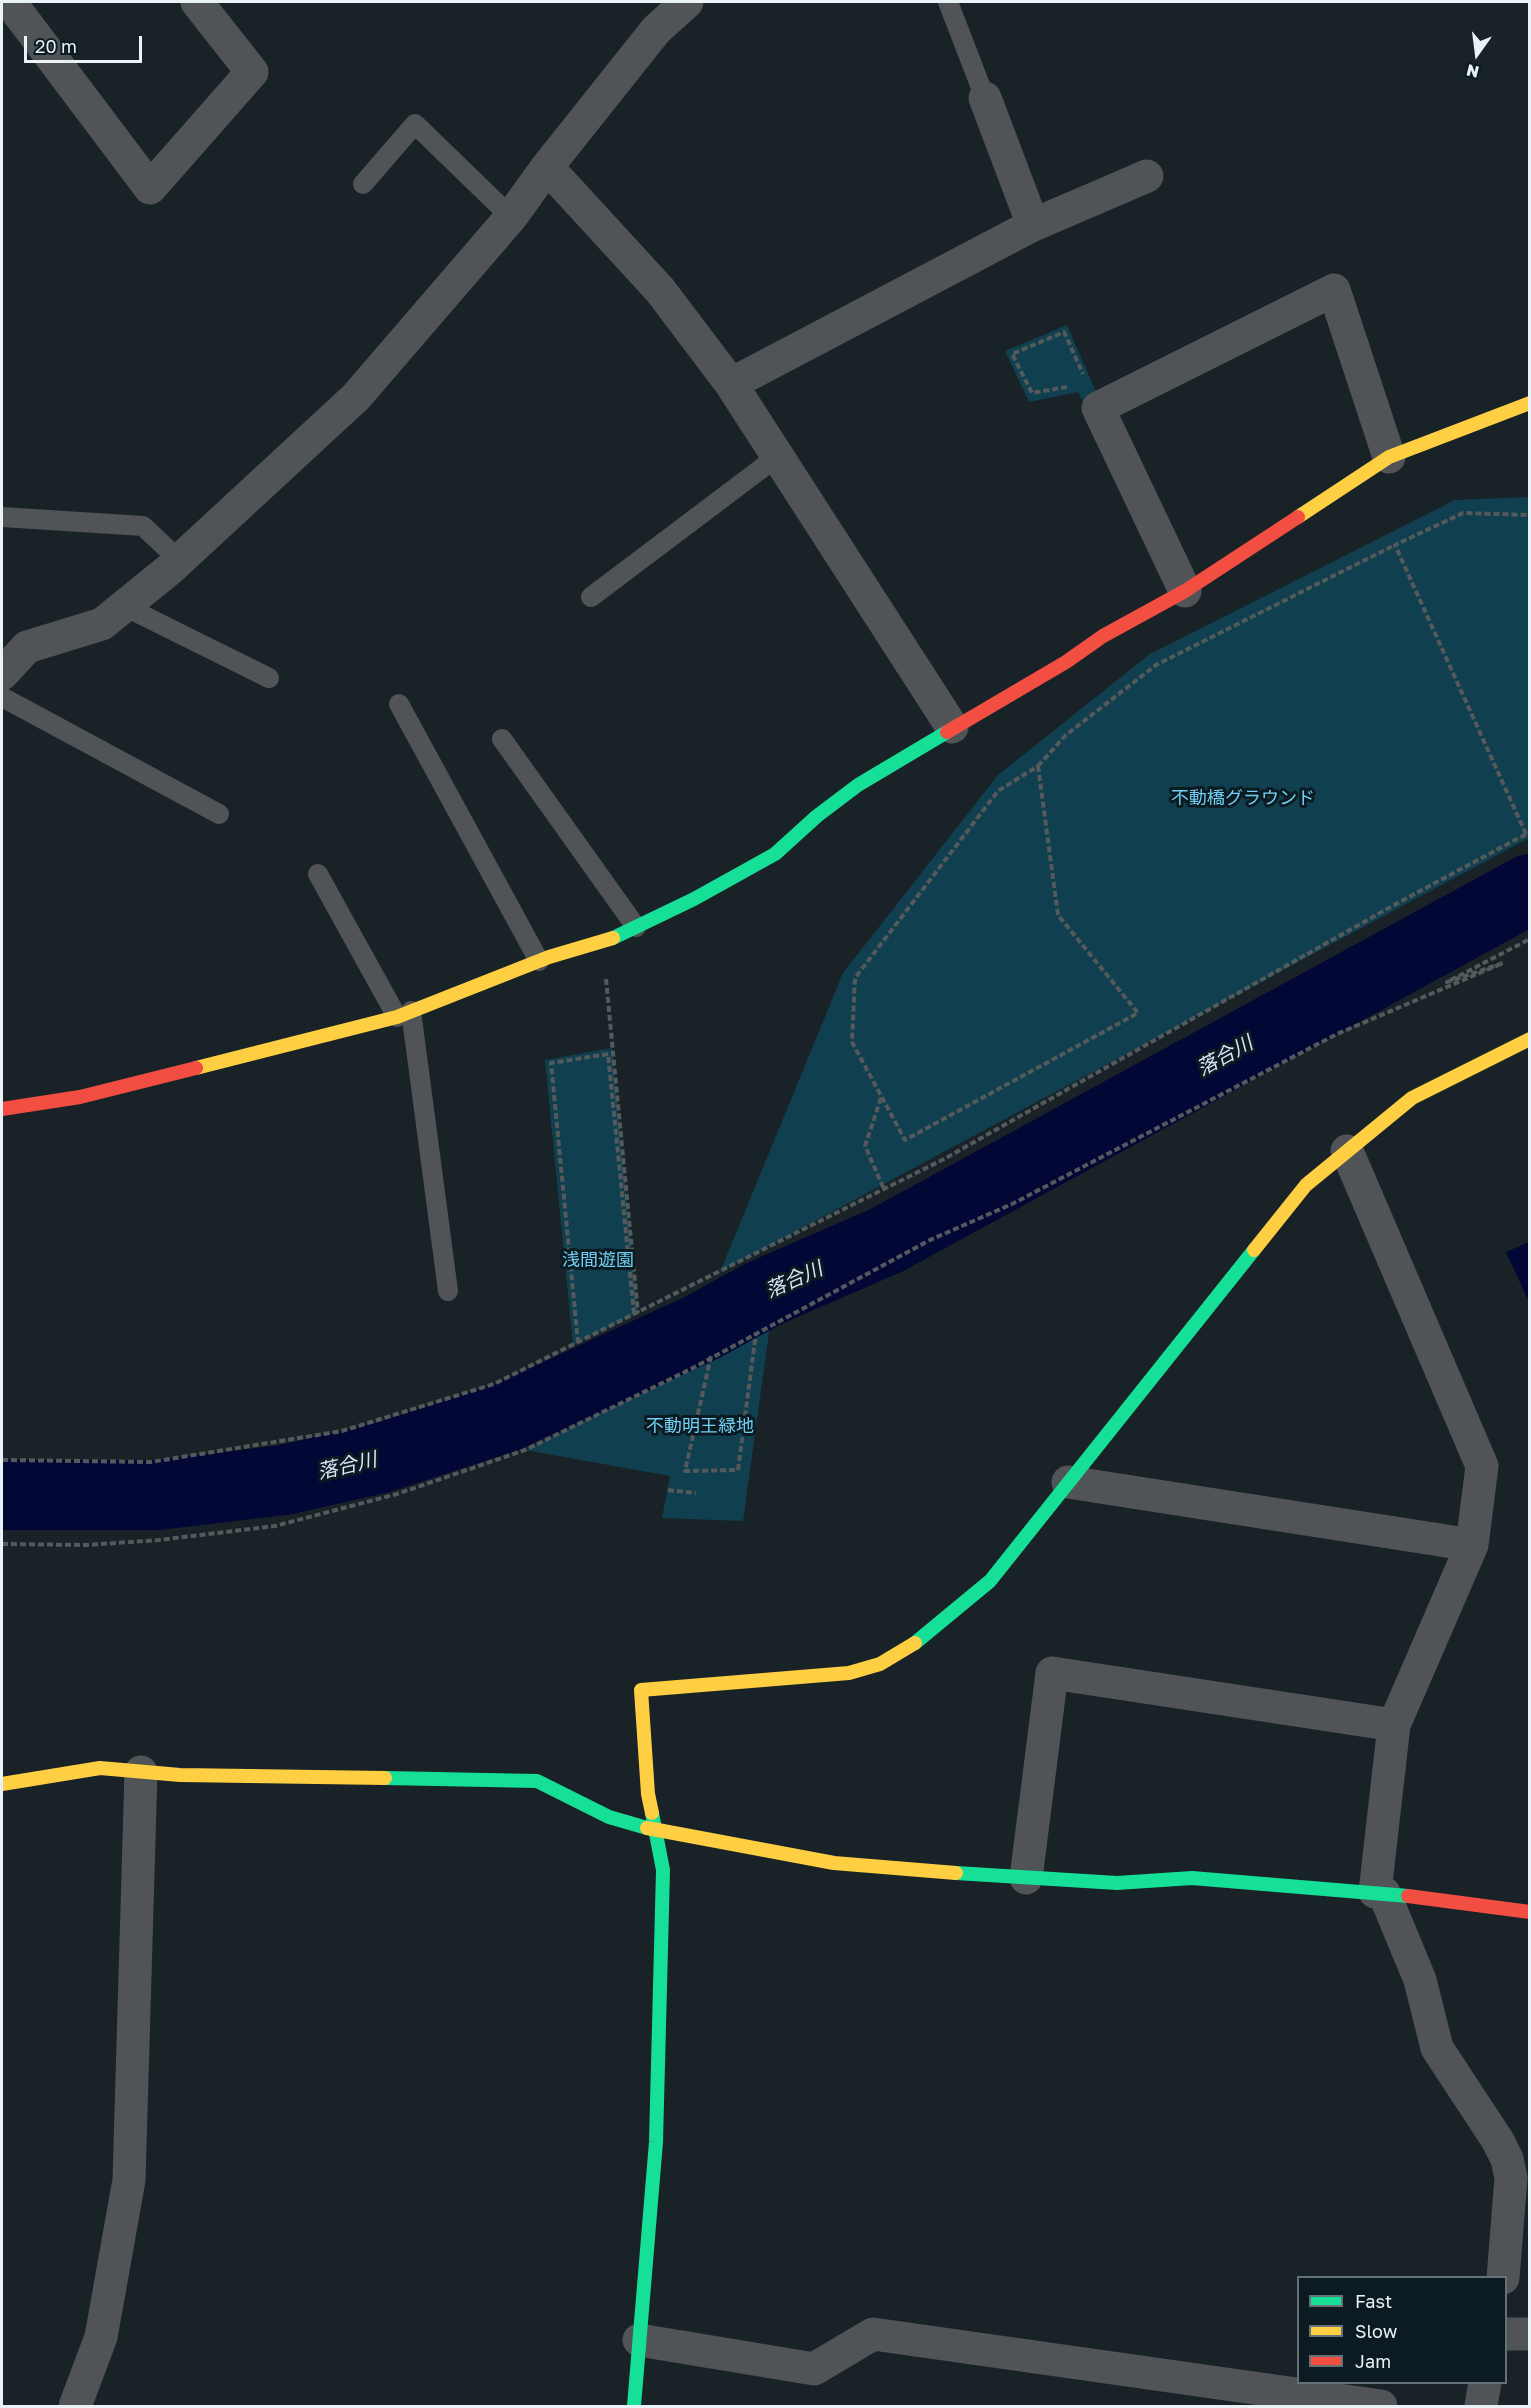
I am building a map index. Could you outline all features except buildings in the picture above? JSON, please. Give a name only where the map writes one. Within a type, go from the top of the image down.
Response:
[{"type":"street","points":[[10,2],[150,189],[252,72],[197,2]]},
{"type":"street","points":[[2,674],[27,647],[102,624],[179,560],[356,397],[511,217],[547,166],[656,30],[687,2]]},
{"type":"street","points":[[985,98],[1033,225]]},
{"type":"street","points":[[547,166],[660,290],[731,384],[952,727]]},
{"type":"street","points":[[731,384],[1033,225],[1148,176]]},
{"type":"street","points":[[1185,591],[1092,396],[1334,290],[1389,457]]},
{"type":"street","points":[[2,1109],[80,1097],[404,1014],[539,961],[603,942],[636,927],[694,899],[775,854],[817,816],[858,785],[952,727],[1066,662],[1103,636],[1185,591],[1389,457],[1530,404]]},
{"type":"street","points":[[634,2406],[656,2142],[663,1870],[648,1794],[641,1690],[849,1673],[880,1664],[913,1645],[990,1581],[1306,1185],[1412,1098],[1530,1039]]},
{"type":"street","points":[[1347,1151],[1482,1466],[1472,1545],[1394,1725],[1380,1892],[1420,1980],[1437,2048],[1498,2141],[1507,2159],[1511,2178],[1503,2276]]},
{"type":"street","points":[[1068,1482],[1472,1545]]},
{"type":"street","points":[[1026,1878],[1052,1673],[1394,1725]]},
{"type":"street","points":[[2,1784],[100,1768],[180,1775],[537,1781],[609,1817],[656,1831],[834,1863],[1117,1883],[1192,1878],[1380,1892],[1530,1911]]},
{"type":"street","points":[[75,2406],[101,2337],[129,2180],[141,1772]]},
{"type":"street","points":[[639,2340],[814,2369],[873,2334],[1380,2406]]},
{"type":"street","points":[[1507,2334],[1530,2334]]},
{"type":"street","points":[[1481,2406],[1485,2384]]},
{"type":"lane","points":[[948,2],[985,98]]},
{"type":"lane","points":[[363,184],[415,124],[511,217]]},
{"type":"lane","points":[[591,597],[778,456]]},
{"type":"lane","points":[[2,517],[143,526],[179,560]]},
{"type":"lane","points":[[124,606],[268,678]]},
{"type":"lane","points":[[2,697],[219,814]]},
{"type":"lane","points":[[399,704],[539,961]]},
{"type":"lane","points":[[502,739],[636,927]]},
{"type":"lane","points":[[318,874],[404,1014],[448,1291]]},
{"type":"path","points":[[1064,332],[1092,396],[1032,393],[1012,354],[1064,332]]},
{"type":"path","points":[[1038,766],[1058,915],[1138,1012],[905,1140],[852,1042],[855,978],[998,791],[1038,766],[1066,735],[1156,665],[1463,513],[1530,515]]},
{"type":"path","points":[[2,1460],[151,1462],[342,1431],[494,1384],[944,1159],[1384,911],[1528,833],[1395,545]]},
{"type":"path","points":[[2,1544],[87,1545],[159,1540],[275,1526],[397,1494],[525,1450],[691,1369],[930,1240],[1012,1204],[1337,1034],[1503,963],[1447,982],[1530,939]]},
{"type":"path","points":[[603,942],[636,1314]]},
{"type":"path","points":[[578,1342],[551,1063],[608,1053],[636,1314]]},
{"type":"path","points":[[881,1097],[865,1146],[884,1189]]},
{"type":"path","points":[[712,1356],[684,1471],[738,1470],[756,1333]]},
{"type":"path","points":[[668,1490],[696,1493]]},
{"type":"green space","points":[[1067,325],[1100,401],[1087,409],[1078,392],[1029,402],[1005,351]]},
{"type":"green space","name":"不動橋グラウンド","points":[[1529,497],[1529,838],[720,1272],[843,973],[998,775],[1150,654],[1455,500]]},
{"type":"green space","name":"浅間遊園","points":[[612,1048],[638,1313],[573,1345],[545,1060]]},
{"type":"green space","name":"不動明王緑地","points":[[770,1325],[743,1521],[662,1518],[670,1476],[525,1450],[691,1369]]},
{"type":"shaded area","points":[[1529,1242],[1529,1302],[1506,1252]]},
{"type":"waterway","name":"落合川","points":[[2,1495],[158,1495],[284,1480],[381,1458],[507,1417],[701,1328],[763,1294],[887,1240],[1530,889]]},
{"type":"traffic: fast","points":[[613,938],[694,899],[775,854],[817,816],[858,785],[947,732]]},
{"type":"traffic: fast","points":[[915,1643],[990,1581],[1254,1250]]},
{"type":"traffic: fast","points":[[385,1778],[537,1781],[609,1817],[647,1828]]},
{"type":"traffic: fast","points":[[634,2406],[656,2142],[663,1870],[652,1813]]},
{"type":"traffic: fast","points":[[956,1873],[1117,1883],[1192,1878],[1408,1896]]},
{"type":"traffic: slow","points":[[1298,517],[1389,457],[1530,403]]},
{"type":"traffic: slow","points":[[196,1068],[397,1017],[549,957],[613,938]]},
{"type":"traffic: slow","points":[[1254,1250],[1306,1185],[1412,1098],[1530,1039]]},
{"type":"traffic: slow","points":[[652,1813],[648,1794],[641,1690],[849,1673],[880,1664],[915,1643]]},
{"type":"traffic: slow","points":[[2,1784],[100,1768],[180,1775],[385,1778]]},
{"type":"traffic: slow","points":[[647,1828],[834,1863],[956,1873]]},
{"type":"traffic: jam","points":[[947,732],[1066,662],[1103,636],[1185,591],[1298,517]]},
{"type":"traffic: jam","points":[[2,1109],[80,1097],[196,1068]]},
{"type":"traffic: jam","points":[[1408,1896],[1530,1912]]}]
